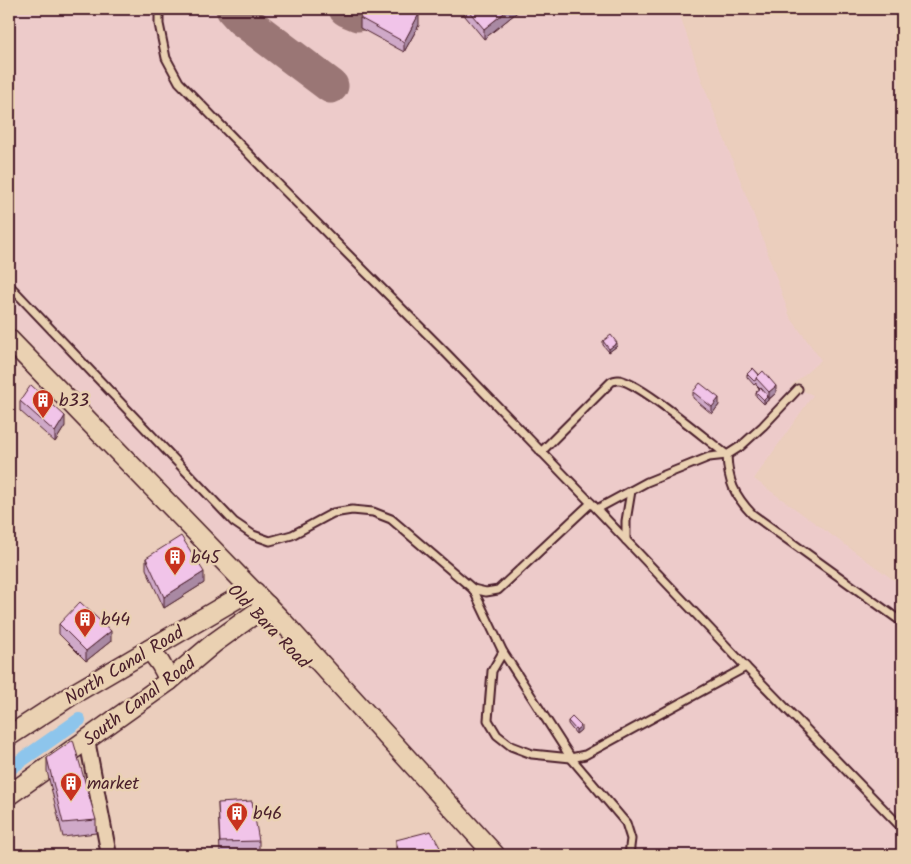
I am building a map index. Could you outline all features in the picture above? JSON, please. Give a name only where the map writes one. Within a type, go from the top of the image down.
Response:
[{"type":"main road","points":[[9,339],[44,384]]},
{"type":"main road","name":"Old Bara Road","points":[[9,357],[44,384],[255,601],[483,855]]},
{"type":"main road","points":[[255,601],[495,855]]},
{"type":"main road","name":"North Canal Road","points":[[9,736],[75,693],[149,650],[255,601]]},
{"type":"main road","name":"South Canal Road","points":[[9,795],[169,681],[214,643],[255,601]]},
{"type":"main road","points":[[149,650],[164,667],[169,681]]},
{"type":"street","points":[[87,740],[109,855]]},
{"type":"lane","points":[[159,9],[166,58],[179,82],[597,509],[902,828]]},
{"type":"lane","points":[[9,285],[234,522],[252,535],[270,541],[292,535],[333,512],[352,510],[373,512],[391,519],[473,589],[503,652],[571,758],[626,823],[631,839],[629,855]]},
{"type":"lane","points":[[541,452],[611,382],[617,379],[629,383],[653,398],[727,455]]},
{"type":"lane","points":[[597,509],[647,482],[709,457],[727,455],[741,446],[763,426],[798,389]]},
{"type":"lane","points":[[727,455],[727,474],[738,500],[752,514],[902,622]]},
{"type":"lane","points":[[626,540],[626,521],[631,491]]},
{"type":"lane","points":[[473,589],[486,592],[498,590],[591,503]]},
{"type":"lane","points":[[503,652],[492,671],[488,720],[497,734],[511,746],[532,754],[571,758],[585,755],[746,667]]},
{"type":"shaded area","points":[[9,9],[678,9],[702,81],[761,234],[790,317],[821,360],[791,386],[813,395],[754,479],[902,586],[902,855],[510,855],[286,608],[9,322]]},
{"type":"building","points":[[365,9],[408,9],[419,14],[404,42],[360,18]]},
{"type":"building","points":[[467,9],[509,9],[484,29]]},
{"type":"building","points":[[611,335],[617,343],[609,349],[603,341]]},
{"type":"building","points":[[753,368],[759,375],[754,381],[747,374]]},
{"type":"building","points":[[763,371],[776,386],[769,392],[756,378]]},
{"type":"building","points":[[700,383],[719,398],[712,407],[693,392]]},
{"type":"building","points":[[31,385],[65,416],[55,432],[20,401]]},
{"type":"building","points":[[761,388],[768,396],[764,400],[756,392]]},
{"type":"building","name":"b45","points":[[181,536],[204,572],[164,597],[146,558]]},
{"type":"building","name":"b44","points":[[80,602],[111,631],[86,651],[59,624]]},
{"type":"building","points":[[572,717],[581,726],[576,730],[568,721]]},
{"type":"building","name":"market","points":[[73,740],[96,820],[63,823],[47,758]]},
{"type":"building","name":"b46","points":[[252,801],[259,841],[220,842],[218,803]]},
{"type":"building","points":[[431,831],[444,855],[399,855],[396,840]]},
{"type":"waterway","points":[[9,769],[79,720]]},
{"type":"taxiway","points":[[233,9],[242,19],[331,86]]},
{"type":"taxiway","points":[[346,9],[358,14]]},
{"type":"place","name":"b33","points":[[43,419]]},
{"type":"place","name":"b45","points":[[175,576]]},
{"type":"place","name":"b44","points":[[85,638]]},
{"type":"place","name":"market","points":[[71,802]]},
{"type":"place","name":"b46","points":[[237,832]]}]
